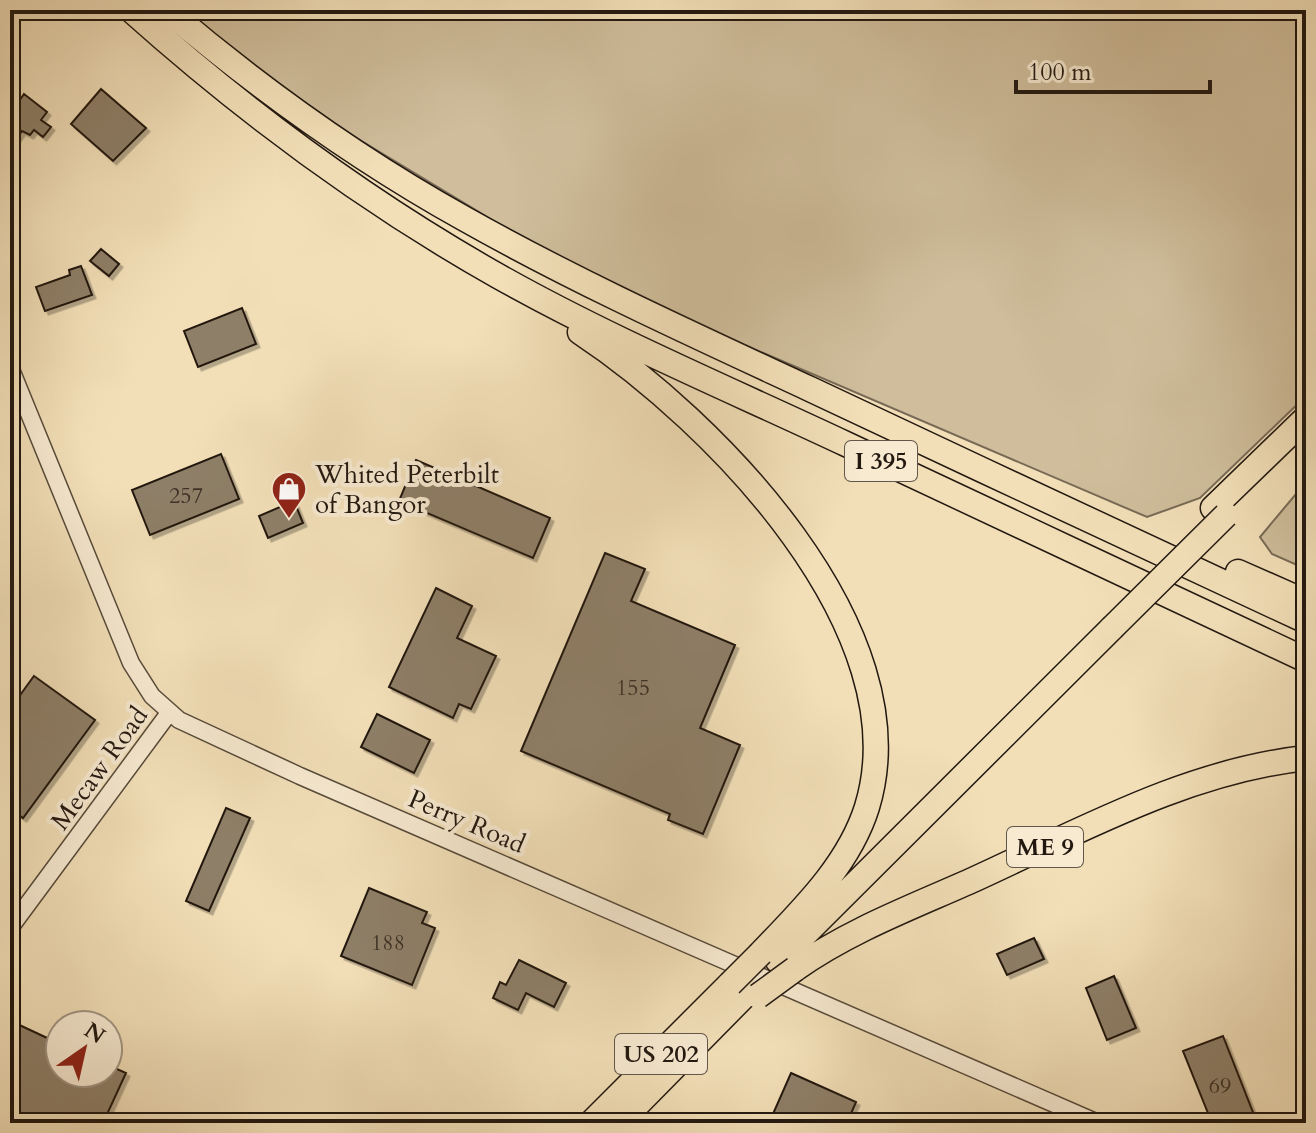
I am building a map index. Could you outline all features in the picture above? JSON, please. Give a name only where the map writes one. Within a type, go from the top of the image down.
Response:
[{"type":"highway","name":"I 395","points":[[131,10],[234,99],[307,154],[461,254],[609,333],[1306,660]]},
{"type":"highway","name":"I 395","points":[[167,10],[245,74],[303,116],[463,219],[631,305],[1306,621]]},
{"type":"highway","points":[[461,254],[616,357],[691,418],[771,505],[812,565],[839,614],[859,662],[871,710],[874,751],[871,787],[866,810],[852,842],[789,924]]},
{"type":"highway","points":[[778,961],[1219,512],[1306,418]]},
{"type":"highway","points":[[1219,512],[1306,436]]},
{"type":"highway","points":[[1041,497],[1145,533],[1306,602]]},
{"type":"highway","points":[[789,924],[1105,625]]},
{"type":"highway","name":"ME 9","points":[[698,1045],[745,991],[778,961],[864,929],[1145,802],[1228,773],[1306,758]]},
{"type":"highway","name":"US 202","points":[[591,1123],[778,961],[789,924]]},
{"type":"highway","name":"US 202","points":[[619,1123],[698,1045]]},
{"type":"street","name":"Perry Road","points":[[10,367],[118,634],[145,686],[169,713],[201,732],[300,776],[1098,1123]]},
{"type":"street","name":"Mecaw Road","points":[[10,928],[169,713]]},
{"type":"shaded area","points":[[183,10],[1306,10],[1306,396],[1200,498],[1147,517],[658,308],[593,276],[499,224],[350,134],[274,81]]},
{"type":"shaded area","points":[[1306,482],[1306,569],[1272,554],[1260,537]]},
{"type":"building","points":[[101,89],[146,128],[113,161],[71,124]]},
{"type":"building","points":[[24,94],[47,112],[41,120],[51,127],[43,137],[34,130],[30,135],[22,131],[10,148],[10,114]]},
{"type":"building","points":[[101,249],[119,264],[109,276],[90,261]]},
{"type":"building","points":[[81,266],[92,295],[45,311],[36,287],[70,275],[69,270]]},
{"type":"building","points":[[242,308],[256,344],[198,367],[184,331]]},
{"type":"building","points":[[221,454],[239,499],[150,535],[132,490]]},
{"type":"building","points":[[416,460],[550,518],[533,558],[399,501]]},
{"type":"building","points":[[294,501],[303,523],[268,538],[259,516]]},
{"type":"building","points":[[605,553],[645,569],[631,601],[735,645],[700,728],[740,745],[703,834],[668,820],[670,814],[521,751]]},
{"type":"building","points":[[436,588],[472,606],[457,638],[496,656],[471,709],[459,704],[453,718],[389,687]]},
{"type":"building","points":[[34,676],[95,720],[23,818],[10,809],[10,709]]},
{"type":"building","points":[[377,714],[430,740],[414,773],[361,747]]},
{"type":"building","points":[[226,808],[250,818],[209,911],[186,901]]},
{"type":"building","points":[[369,888],[427,912],[422,923],[435,928],[412,985],[341,956]]},
{"type":"building","points":[[1034,938],[1044,959],[1007,975],[997,954]]},
{"type":"building","points":[[519,960],[566,983],[554,1007],[526,993],[518,1010],[493,998],[500,982],[506,985]]},
{"type":"building","points":[[1114,976],[1136,1028],[1107,1040],[1086,988]]},
{"type":"building","points":[[13,1022],[44,1037],[44,1089],[119,1089],[103,1123],[20,1123],[10,1118],[14,1104],[10,1102],[10,1028]]},
{"type":"building","points":[[1223,1036],[1256,1120],[1247,1123],[1212,1123],[1183,1051]]},
{"type":"building","points":[[791,1073],[856,1102],[847,1123],[769,1123]]},
{"type":"place","name":"Whited Peterbilt of Bangor","points":[[289,520]]}]
